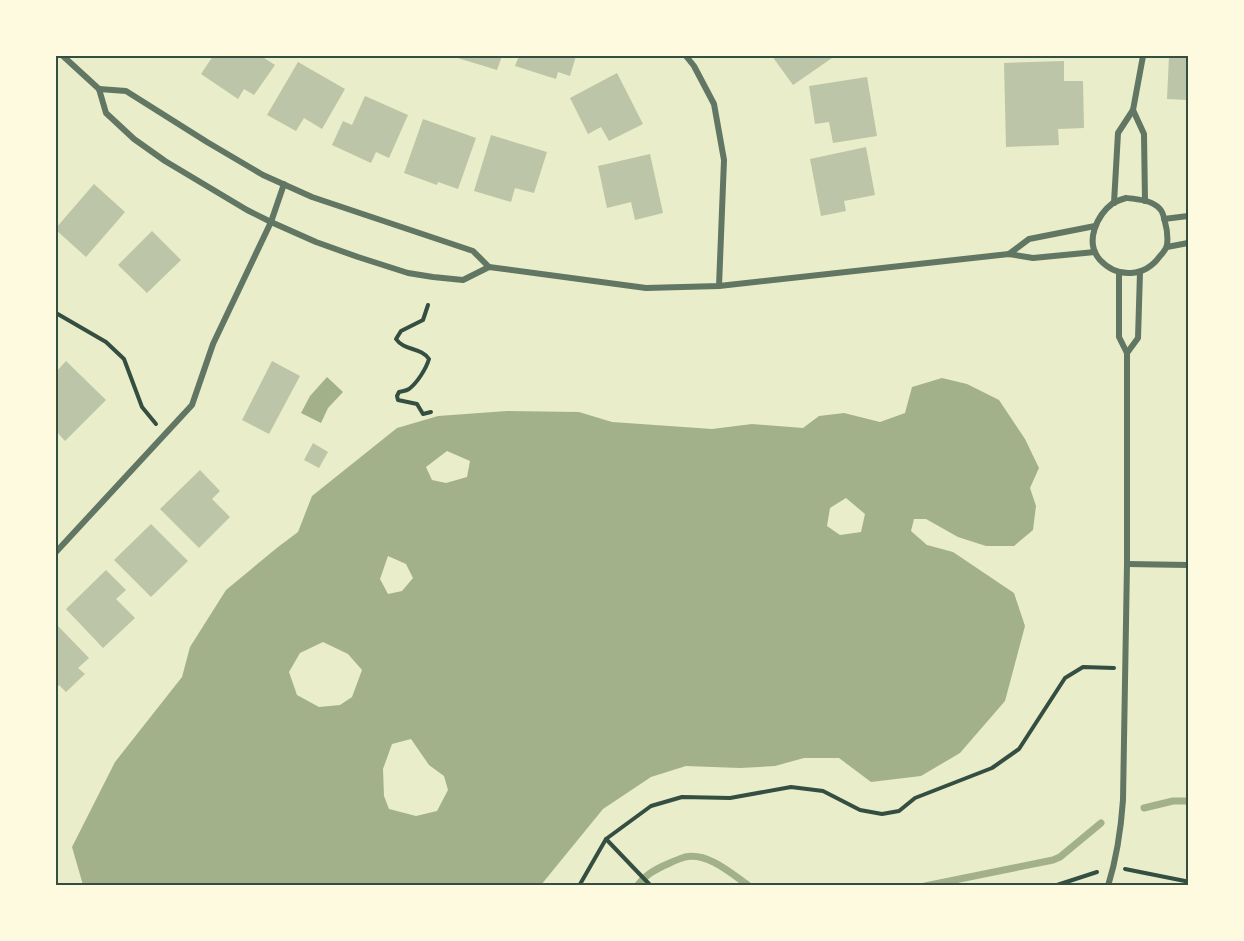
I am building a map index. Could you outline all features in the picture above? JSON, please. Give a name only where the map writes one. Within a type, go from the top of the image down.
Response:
[{"type":"street","points":[[63,56],[99,89],[106,113],[134,139],[165,161],[271,222],[316,242],[408,273],[463,280],[489,267],[646,288],[719,286],[1008,254],[1033,258],[1095,252]]},
{"type":"street","points":[[686,56],[694,66],[714,104],[724,160],[719,286]]},
{"type":"street","points":[[1114,203],[1118,133],[1133,110],[1143,56]]},
{"type":"street","points":[[99,89],[126,91],[263,175],[312,197],[473,251],[489,267]]},
{"type":"street","points":[[1133,110],[1144,134],[1145,201]]},
{"type":"street","points":[[56,552],[192,405],[213,344],[271,222],[284,184]]},
{"type":"street","points":[[1126,198],[1145,201],[1162,210],[1167,232],[1167,247],[1154,264],[1140,272],[1119,272],[1104,263],[1095,252],[1093,243],[1095,226],[1114,203],[1126,198]]},
{"type":"street","points":[[1164,219],[1188,216]]},
{"type":"street","points":[[1008,254],[1029,238],[1095,226]]},
{"type":"street","points":[[1167,247],[1188,243]]},
{"type":"street","points":[[1108,885],[1120,834],[1123,800],[1127,564],[1127,353],[1119,337],[1119,272]]},
{"type":"street","points":[[1127,353],[1138,338],[1140,272]]},
{"type":"street","points":[[1127,564],[1188,565]]},
{"type":"path","points":[[428,305],[423,320],[401,331],[396,339],[400,344],[426,354],[429,359],[427,366],[416,381],[409,389],[399,392],[397,396],[398,400],[417,404],[423,414],[431,412]]},
{"type":"path","points":[[56,314],[106,342],[124,359],[142,408],[165,434]]},
{"type":"path","points":[[579,885],[606,839],[651,806],[682,797],[730,798],[791,787],[823,791],[860,810],[882,814],[899,811],[915,798],[992,768],[1019,749],[1065,678],[1083,667],[1125,669]]},
{"type":"path","points":[[606,839],[651,885]]},
{"type":"shaded area","points":[[327,377],[343,392],[328,408],[321,423],[301,413],[310,396]]},
{"type":"shaded area","points":[[942,378],[967,384],[999,400],[1025,439],[1039,468],[1030,488],[1036,506],[1033,530],[1014,546],[986,546],[958,537],[926,519],[914,519],[911,531],[927,545],[953,552],[1014,593],[1025,626],[1005,701],[960,753],[921,776],[871,782],[839,758],[804,758],[775,766],[740,768],[686,766],[651,777],[603,809],[541,885],[83,885],[72,847],[115,762],[182,677],[190,647],[226,590],[298,532],[312,496],[397,428],[438,416],[507,411],[579,412],[612,422],[712,429],[752,424],[803,428],[819,416],[844,413],[880,422],[905,413],[912,387]],"holes":[[[447,451],[470,461],[467,477],[446,483],[432,480],[426,467]],[[846,498],[865,514],[861,532],[840,535],[827,526],[830,508]],[[388,556],[406,564],[413,578],[402,591],[388,594],[380,579]],[[323,642],[348,654],[362,670],[352,697],[340,705],[319,707],[297,695],[289,672],[300,653]],[[411,739],[429,765],[444,776],[448,790],[437,811],[416,816],[389,809],[384,796],[383,769],[392,744]]]},
{"type":"building","points":[[213,56],[261,56],[275,65],[254,95],[244,89],[238,99],[201,74]]},
{"type":"building","points":[[451,56],[502,56],[497,70]]},
{"type":"building","points":[[519,56],[576,56],[570,76],[558,72],[556,79],[515,66]]},
{"type":"building","points":[[772,56],[835,56],[793,85]]},
{"type":"building","points":[[1169,56],[1188,56],[1188,100],[1167,99]]},
{"type":"building","points":[[1064,61],[1064,81],[1083,81],[1084,128],[1058,129],[1059,145],[1006,147],[1004,63]]},
{"type":"building","points":[[298,62],[345,89],[322,129],[304,118],[296,131],[267,115]]},
{"type":"building","points":[[617,73],[643,124],[609,141],[601,127],[588,134],[570,98]]},
{"type":"building","points":[[867,77],[877,136],[833,143],[829,122],[815,124],[809,86]]},
{"type":"building","points":[[365,96],[408,115],[389,158],[376,152],[371,163],[332,145],[343,121],[352,125]]},
{"type":"building","points":[[423,119],[476,138],[458,189],[438,182],[437,185],[404,173]]},
{"type":"building","points":[[491,135],[547,152],[534,193],[515,188],[511,202],[474,191]]},
{"type":"building","points":[[866,147],[875,195],[844,201],[846,211],[821,216],[810,159]]},
{"type":"building","points":[[650,154],[663,213],[635,220],[631,202],[607,208],[598,166]]},
{"type":"building","points":[[94,184],[125,212],[86,257],[56,228]]},
{"type":"building","points":[[152,231],[181,260],[147,293],[118,265]]},
{"type":"building","points":[[66,361],[106,400],[65,441],[56,431],[56,372]]},
{"type":"building","points":[[272,361],[300,376],[269,434],[242,420]]},
{"type":"building","points":[[313,443],[328,452],[319,468],[304,460]]},
{"type":"building","points":[[200,470],[220,491],[212,499],[230,517],[199,548],[160,509]]},
{"type":"building","points":[[151,524],[188,561],[151,597],[114,560]]},
{"type":"building","points":[[106,570],[126,590],[116,599],[135,618],[103,648],[66,609]]},
{"type":"building","points":[[57,625],[89,658],[78,668],[85,674],[66,692],[59,685],[56,688]]},
{"type":"waterway","points":[[1144,808],[1173,801],[1188,801]]},
{"type":"waterway","points":[[925,886],[1053,860],[1060,857],[1101,823]]},
{"type":"waterway","points":[[637,886],[659,868],[682,858],[694,856],[719,865],[749,886]]}]
